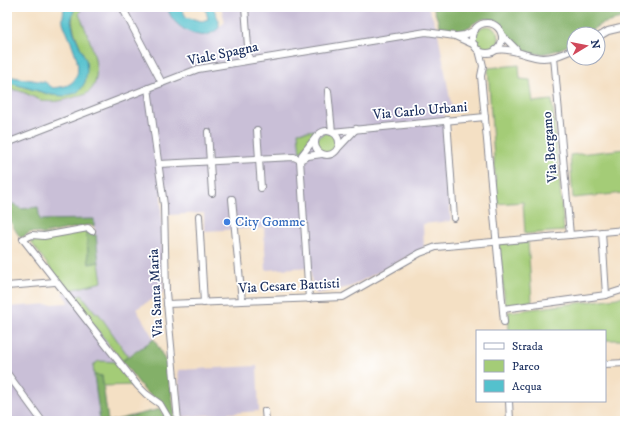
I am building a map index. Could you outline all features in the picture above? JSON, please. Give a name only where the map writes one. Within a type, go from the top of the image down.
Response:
[{"type":"street","points":[[122,7],[162,83]]},
{"type":"street","points":[[245,7],[249,60]]},
{"type":"street","points":[[483,66],[473,36],[475,30],[480,25],[489,23],[498,28],[502,35],[519,52]]},
{"type":"street","points":[[606,32],[625,27]]},
{"type":"street","name":"Viale Spagna","points":[[7,143],[198,69],[426,32],[455,36],[465,35],[475,30]]},
{"type":"street","points":[[496,50],[501,43],[502,35]]},
{"type":"street","name":"Viale Spagna","points":[[455,36],[477,48]]},
{"type":"street","points":[[477,48],[489,52],[510,49],[536,57],[554,57],[566,52]]},
{"type":"street","points":[[489,52],[483,66],[482,76],[504,322]]},
{"type":"street","name":"Via Bergamo","points":[[554,57],[570,235]]},
{"type":"street","name":"Via Santa Maria","points":[[148,88],[164,211],[167,304],[178,421]]},
{"type":"street","points":[[328,91],[332,132]]},
{"type":"street","name":"Via Carlo Urbani","points":[[332,132],[485,117]]},
{"type":"street","points":[[447,120],[454,218]]},
{"type":"street","name":"Via Carlo Urbani","points":[[339,148],[356,129]]},
{"type":"street","points":[[256,130],[261,188]]},
{"type":"street","points":[[208,132],[212,193]]},
{"type":"street","points":[[300,160],[308,156],[334,153],[339,148],[340,138],[332,132],[322,132],[316,137],[302,155],[300,160],[309,299]]},
{"type":"street","points":[[316,137],[314,146],[317,151],[322,154]]},
{"type":"street","points":[[159,164],[294,157],[300,160]]},
{"type":"street","points":[[232,199],[242,301]]},
{"type":"street","points":[[199,216],[204,302]]},
{"type":"street","points":[[92,231],[88,228],[44,236],[32,235],[24,239],[138,386],[160,404],[170,421]]},
{"type":"street","name":"Via Cesare Battisti","points":[[167,304],[309,299],[347,296],[428,250],[446,246],[625,230]]},
{"type":"street","points":[[602,232],[606,295]]},
{"type":"street","points":[[7,286],[56,282]]},
{"type":"street","points":[[503,309],[606,295],[625,289]]},
{"type":"street","points":[[606,364],[625,363]]},
{"type":"street","points":[[7,373],[42,421]]},
{"type":"street","points":[[509,402],[510,421]]},
{"type":"street","points":[[265,411],[266,421]]},
{"type":"shaded area","points":[[82,7],[168,7],[171,17],[176,23],[200,36],[212,34],[225,22],[221,7],[428,7],[437,28],[452,110],[444,112],[451,221],[423,224],[424,248],[350,287],[316,294],[312,285],[310,267],[266,270],[264,228],[204,231],[204,213],[169,215],[169,194],[161,194],[164,292],[136,309],[154,339],[128,356],[99,314],[95,312],[82,296],[117,362],[93,365],[100,421],[7,421],[7,307],[67,303],[69,302],[62,293],[102,281],[93,219],[40,220],[38,207],[21,209],[14,204],[7,204],[7,89],[20,90],[44,101],[66,100],[86,94],[96,69],[92,46],[79,14]]},
{"type":"shaded area","points":[[257,366],[259,411],[182,417],[178,370]]},
{"type":"green space","points":[[75,7],[82,7],[79,14],[91,43],[94,55],[96,78],[93,87],[86,94],[52,102],[44,101],[23,92],[7,89],[7,82],[52,95],[85,82],[85,61],[73,25]]},
{"type":"green space","points":[[433,7],[625,7],[625,18],[598,26],[566,26],[566,46],[558,50],[541,54],[524,51],[517,46],[510,39],[501,23],[495,20],[484,19],[459,31],[441,29]]},
{"type":"green space","points":[[487,26],[496,29],[499,38],[496,47],[487,50],[478,47],[475,38],[478,29]]},
{"type":"green space","points":[[519,65],[520,79],[530,80],[533,102],[552,100],[564,231],[525,234],[523,202],[497,204],[488,68]]},
{"type":"green space","points":[[319,130],[300,153],[298,132]]},
{"type":"green space","points":[[327,133],[334,136],[337,143],[334,150],[327,153],[320,150],[317,143],[320,136]]},
{"type":"green space","points":[[625,149],[625,193],[573,198],[570,155]]},
{"type":"green space","points":[[7,204],[14,204],[21,209],[38,207],[40,220],[94,219],[94,226],[88,225],[43,234],[31,232],[21,238],[11,222]]},
{"type":"green space","points":[[86,230],[89,264],[99,262],[102,282],[67,291],[28,238]]},
{"type":"green space","points":[[86,230],[96,235],[99,262],[89,264]]},
{"type":"green space","points":[[528,242],[532,301],[505,306],[499,243]]},
{"type":"green space","points":[[82,295],[95,312],[99,314],[128,356],[122,361],[72,298]]},
{"type":"green space","points":[[625,295],[625,340],[606,340],[606,330],[509,330],[508,312],[617,298]]},
{"type":"green space","points":[[154,339],[168,366],[165,372],[169,376],[175,416],[171,418],[161,402],[145,391],[122,361]]},
{"type":"green space","points":[[99,361],[117,362],[134,385],[103,386],[102,376],[94,375],[93,365]]},
{"type":"green space","points":[[94,375],[102,376],[108,421],[100,421]]},
{"type":"green space","points":[[161,409],[167,421],[111,421]]},
{"type":"water","points":[[64,7],[75,7],[71,21],[74,33],[86,60],[87,72],[85,82],[81,89],[76,93],[64,96],[52,95],[7,82],[7,76],[45,82],[53,88],[66,86],[75,80],[78,64],[63,22]]},
{"type":"water","points":[[168,7],[181,7],[186,17],[202,21],[208,19],[205,7],[213,7],[219,21],[219,28],[208,35],[199,35],[189,32],[179,26],[171,17]]},
{"type":"place","name":"City Gomme","points":[[227,222]]}]
